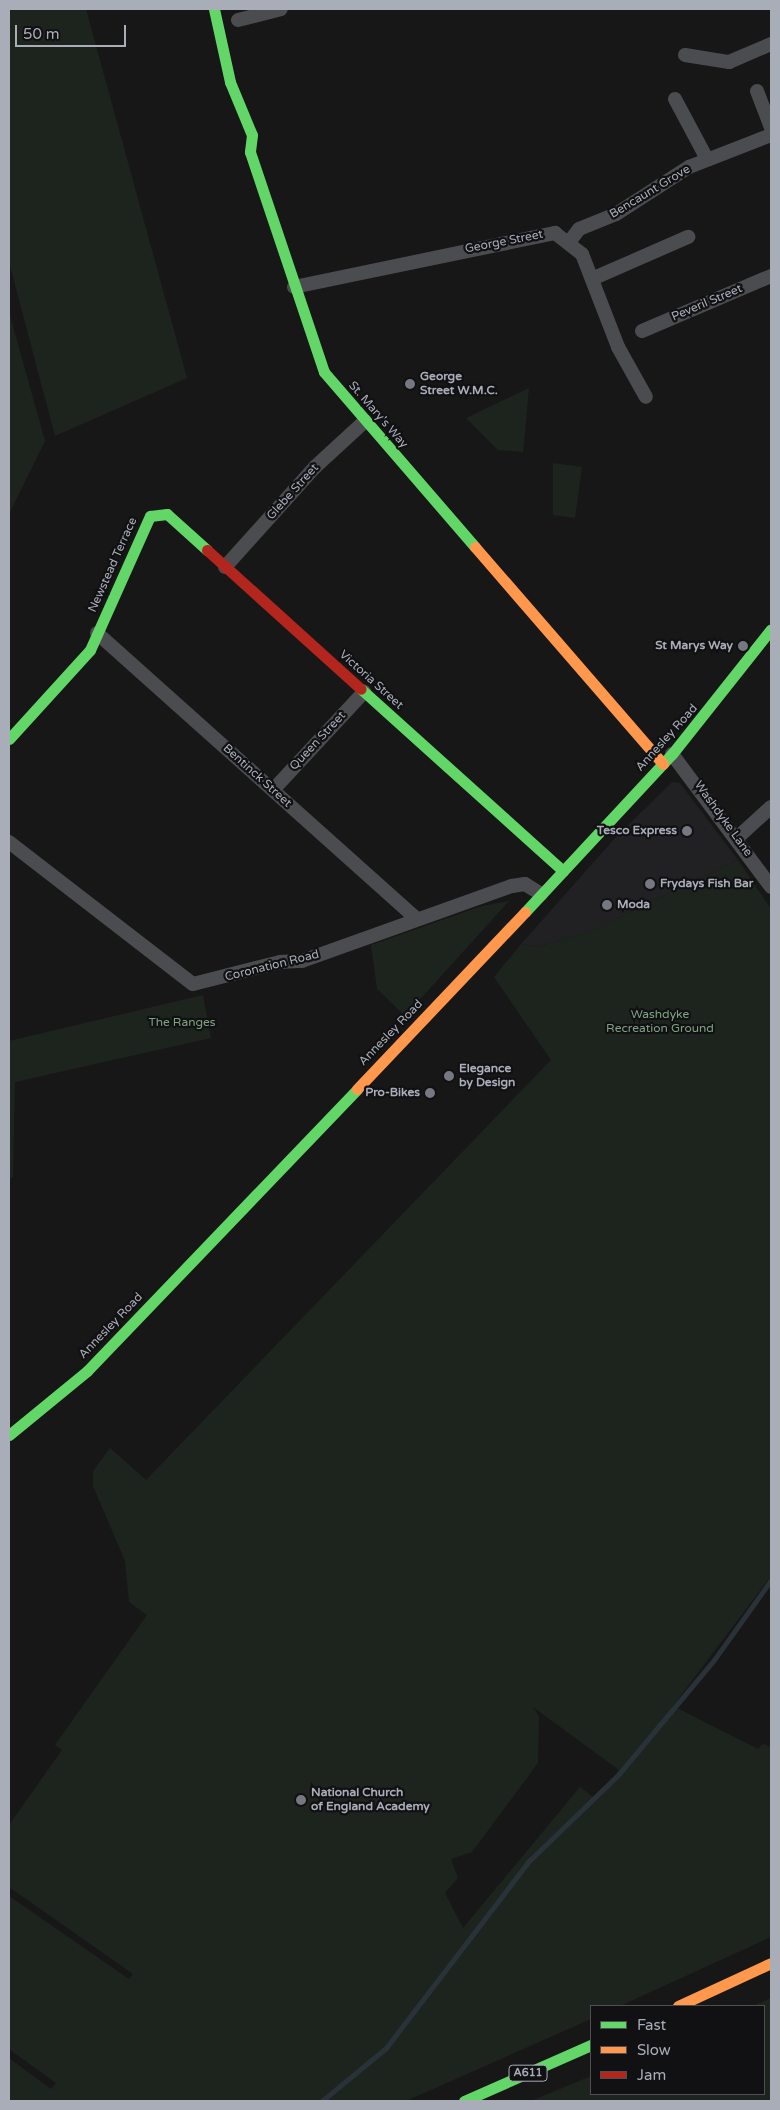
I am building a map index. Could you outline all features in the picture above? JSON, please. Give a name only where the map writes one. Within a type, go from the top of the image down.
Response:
[{"type":"street","name":"St. Mary's Way","points":[[214,9],[230,82],[252,135],[249,149],[324,372],[668,759]]},
{"type":"street","points":[[238,20],[280,9]]},
{"type":"street","points":[[685,55],[728,62],[771,44]]},
{"type":"street","points":[[757,91],[771,127]]},
{"type":"street","points":[[675,99],[707,159]]},
{"type":"street","name":"Bencaunt Grove","points":[[570,241],[579,229],[616,214],[707,159],[771,135]]},
{"type":"street","name":"George Street","points":[[294,287],[538,234],[555,233],[570,241]]},
{"type":"street","points":[[594,278],[688,237]]},
{"type":"street","points":[[570,241],[594,278],[618,347],[646,397]]},
{"type":"street","name":"Peveril Street","points":[[642,331],[771,276]]},
{"type":"street","name":"Glebe Street","points":[[225,567],[315,467],[365,420]]},
{"type":"street","name":"Victoria Street","points":[[158,512],[167,514],[563,871]]},
{"type":"street","name":"Newstead Terrace","points":[[9,739],[90,650],[150,516],[158,512]]},
{"type":"street","name":"Annesley Road","points":[[9,1435],[87,1370],[563,871],[668,759],[771,630]]},
{"type":"street","name":"Bentinck Street","points":[[97,633],[417,919]]},
{"type":"street","name":"Queen Street","points":[[273,790],[364,692]]},
{"type":"street","name":"Washdyke Lane","points":[[668,759],[737,838],[771,887]]},
{"type":"street","points":[[737,838],[771,807]]},
{"type":"street","name":"Coronation Road","points":[[9,842],[193,984],[280,962],[302,961],[512,886],[525,884],[541,894]]},
{"type":"street","points":[[680,2005],[771,1963]]},
{"type":"street","name":"A611","points":[[464,2101],[590,2045]]},
{"type":"shaded area","points":[[672,782],[680,783],[738,860],[593,930],[538,947],[521,944],[615,838]]},
{"type":"green space","points":[[9,9],[86,9],[187,378],[55,436],[9,262]]},
{"type":"green space","points":[[9,312],[45,441],[9,514]]},
{"type":"green space","points":[[529,388],[523,452],[498,450],[466,418]]},
{"type":"green space","points":[[553,463],[582,467],[575,518],[553,515]]},
{"type":"green space","name":"Washdyke Recreation Ground","points":[[738,860],[771,909],[771,1576],[673,1706],[758,1749],[763,1744],[771,1747],[771,1937],[622,2005],[590,2005],[590,2019],[406,2101],[10,2101],[9,2058],[51,2089],[56,2083],[9,2049],[9,1896],[129,1979],[133,1974],[9,1887],[9,1825],[62,1750],[55,1745],[147,1615],[129,1602],[125,1561],[93,1486],[93,1471],[110,1448],[146,1480],[551,1060],[494,977],[521,944],[538,947],[593,930]],"holes":[[[533,1707],[619,1770],[596,1799],[580,1787],[463,1928],[445,1893],[458,1878],[451,1859],[472,1852],[538,1763],[539,1716]]]},
{"type":"green space","points":[[509,901],[405,1016],[377,989],[371,945],[482,906]]},
{"type":"green space","name":"The Ranges","points":[[203,995],[211,1038],[15,1082],[13,1177],[9,1179],[9,1041]]},
{"type":"green space","points":[[771,1998],[771,2101],[531,2101],[590,2076],[590,2095],[765,2095],[765,2005],[755,2005]]},
{"type":"waterway","points":[[322,2101],[386,2048],[528,1862],[619,1774],[714,1660],[771,1580]]},
{"type":"traffic: fast","points":[[214,9],[230,82],[252,135],[250,152],[324,372],[475,547]]},
{"type":"traffic: fast","points":[[9,739],[90,650],[150,516],[167,514],[207,550]]},
{"type":"traffic: fast","points":[[525,912],[672,754],[771,629]]},
{"type":"traffic: fast","points":[[361,689],[563,871]]},
{"type":"traffic: fast","points":[[9,1435],[87,1371],[357,1089]]},
{"type":"traffic: fast","points":[[464,2101],[590,2045]]},
{"type":"traffic: slow","points":[[475,547],[663,764]]},
{"type":"traffic: slow","points":[[357,1089],[525,912]]},
{"type":"traffic: slow","points":[[680,2005],[771,1963]]},
{"type":"traffic: jam","points":[[207,550],[361,689]]},
{"type":"place","name":"George Street W.M.C.","points":[[410,384]]},
{"type":"place","name":"St Marys Way","points":[[743,646]]},
{"type":"place","name":"Tesco Express","points":[[687,831]]},
{"type":"place","name":"Frydays Fish Bar","points":[[650,884]]},
{"type":"place","name":"Moda","points":[[607,905]]},
{"type":"place","name":"Elegance by Design","points":[[449,1076]]},
{"type":"place","name":"Pro-Bikes","points":[[430,1093]]},
{"type":"place","name":"National Church of England Academy","points":[[301,1800]]}]
